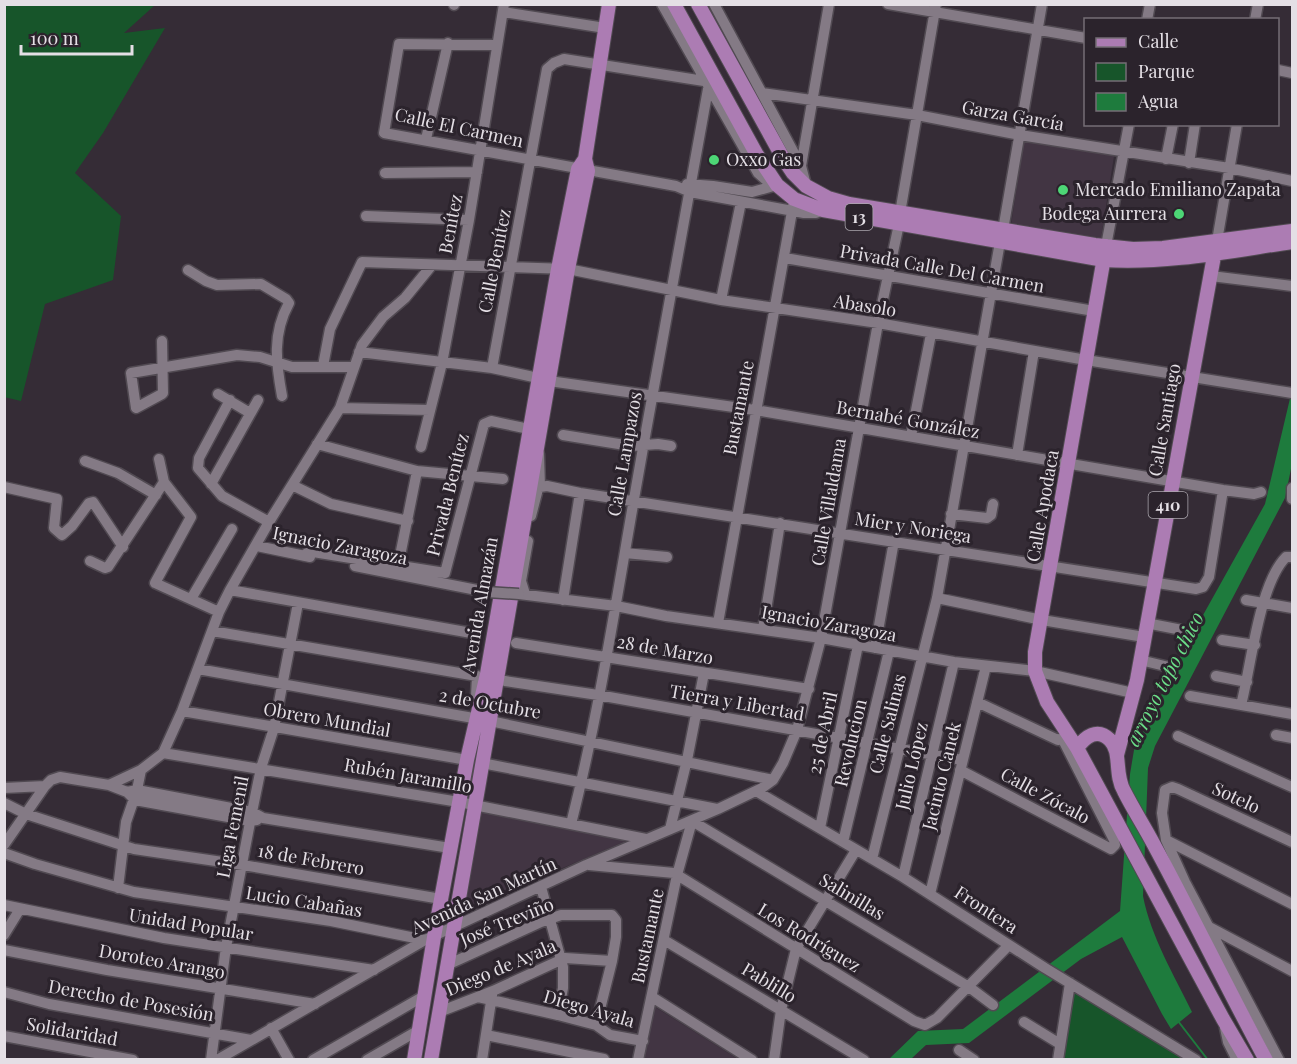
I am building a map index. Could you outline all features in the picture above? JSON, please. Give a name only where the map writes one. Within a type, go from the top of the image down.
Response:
[{"type":"main road","name":"Avenida Almazán","points":[[414,1059],[424,996],[429,939],[441,899],[475,718],[487,674],[529,429],[543,379],[584,166],[609,4]]},
{"type":"main road","name":"13","points":[[674,4],[748,140],[793,205],[899,219],[1105,253],[1133,262],[1164,260],[1293,231]]},
{"type":"main road","name":"13","points":[[698,4],[793,173],[806,186],[828,198],[899,219]]},
{"type":"main road","name":"13","points":[[1216,247],[1293,242]]},
{"type":"main road","name":"Calle Santiago","points":[[1118,755],[1140,660],[1216,247]]},
{"type":"main road","name":"Calle Apodaca","points":[[1105,253],[1035,652],[1035,671],[1065,738],[1077,748],[1223,1019],[1247,1059]]},
{"type":"main road","name":"Avenida Almazán","points":[[430,1059],[538,444],[543,379]]},
{"type":"main road","points":[[1077,748],[1087,736],[1099,734],[1110,740],[1118,755]]},
{"type":"main road","name":"410","points":[[1118,755],[1118,777],[1124,791],[1160,842],[1204,943],[1266,1059]]},
{"type":"main road","points":[[1204,943],[1215,952],[1235,976]]},
{"type":"street","points":[[662,4],[758,173],[767,181],[777,184]]},
{"type":"street","points":[[714,4],[721,10],[801,166],[806,186]]},
{"type":"street","points":[[801,166],[829,4]]},
{"type":"street","points":[[888,4],[935,8],[1084,38]]},
{"type":"street","name":"Calle Salinas","points":[[872,859],[937,598],[1042,4]]},
{"type":"street","points":[[503,8],[605,28]]},
{"type":"street","name":"Benítez","points":[[421,447],[442,363],[469,220],[503,8]]},
{"type":"street","name":"Calle Villaldama","points":[[774,780],[797,730],[821,638],[899,219],[935,8]]},
{"type":"street","name":"Calle El Carmen","points":[[448,44],[400,43],[384,133],[531,160],[584,166],[690,188]]},
{"type":"street","points":[[426,139],[448,44],[497,45]]},
{"type":"street","points":[[531,160],[547,69],[554,63],[564,59],[706,85]]},
{"type":"street","name":"Calle Lampazos","points":[[571,824],[591,740],[616,606],[706,85]]},
{"type":"street","name":"Garza García","points":[[762,93],[917,115],[1020,135],[1229,168],[1293,181]]},
{"type":"street","name":"Calle Apodaca","points":[[1105,253],[1129,126]]},
{"type":"street","points":[[1166,159],[1173,126]]},
{"type":"street","points":[[1190,163],[1195,126]]},
{"type":"street","name":"Calle Santiago","points":[[1216,247],[1237,126]]},
{"type":"street","name":"Calle Benítez","points":[[492,368],[509,267],[531,160]]},
{"type":"street","points":[[385,173],[477,172]]},
{"type":"street","points":[[690,188],[752,192],[777,184]]},
{"type":"street","points":[[690,188],[741,202],[793,205]]},
{"type":"street","points":[[721,300],[741,202]]},
{"type":"street","name":"Bustamante","points":[[718,623],[793,205]]},
{"type":"street","points":[[366,216],[469,220]]},
{"type":"street","name":"Privada Calle Del Carmen","points":[[785,258],[1094,311]]},
{"type":"street","name":"Abasolo","points":[[323,366],[330,329],[362,262],[459,264],[563,269],[721,300],[878,323],[983,343],[1292,393]]},
{"type":"street","points":[[109,785],[141,770],[163,753],[182,711],[219,612],[269,522],[340,408],[359,352],[374,328],[405,298],[432,265]]},
{"type":"street","points":[[188,270],[217,285],[261,284],[287,301],[279,326],[275,361],[282,396]]},
{"type":"street","points":[[1211,276],[1293,286]]},
{"type":"street","points":[[911,436],[931,334]]},
{"type":"street","points":[[162,341],[162,367],[162,394],[136,408],[130,374],[162,367],[237,355],[275,361],[292,367],[354,367]]},
{"type":"street","points":[[1017,455],[1034,351]]},
{"type":"street","name":"Bernabé González","points":[[359,352],[492,368],[543,379],[755,410],[1223,490],[1254,494],[1261,492]]},
{"type":"street","points":[[218,394],[250,412]]},
{"type":"street","points":[[230,400],[198,461],[198,468],[227,500],[269,522]]},
{"type":"street","points":[[211,484],[258,400]]},
{"type":"street","points":[[340,408],[430,410]]},
{"type":"street","name":"Privada Benítez","points":[[398,566],[446,573],[482,427],[485,422],[491,421],[529,429]]},
{"type":"street","points":[[563,435],[631,446],[670,446]]},
{"type":"street","points":[[317,444],[417,471],[503,479]]},
{"type":"street","points":[[522,594],[521,581],[532,510],[543,486],[538,444]]},
{"type":"street","points":[[159,459],[164,482],[191,517],[155,583],[219,612]]},
{"type":"street","points":[[86,461],[114,471],[156,495]]},
{"type":"street","points":[[304,556],[308,552],[313,552],[398,566],[417,471]]},
{"type":"street","points":[[90,561],[107,568],[164,482]]},
{"type":"street","points":[[292,485],[331,504],[408,521]]},
{"type":"street","name":"Mier y Noriega","points":[[543,486],[1196,589],[1203,587],[1209,577],[1223,490]]},
{"type":"street","points":[[4,487],[57,499],[54,528],[62,535],[89,503],[93,502],[123,547]]},
{"type":"street","points":[[563,600],[580,493]]},
{"type":"street","points":[[951,514],[987,518],[993,504]]},
{"type":"street","points":[[763,630],[780,523]]},
{"type":"street","points":[[191,599],[232,529]]},
{"type":"street","points":[[875,648],[894,541]]},
{"type":"street","name":"Ignacio Zaragoza","points":[[257,546],[487,592],[616,606],[821,638],[921,657],[1035,671],[1133,693]]},
{"type":"street","points":[[625,553],[667,557]]},
{"type":"street","points":[[1242,705],[1263,603],[1280,564],[1289,557]]},
{"type":"street","points":[[230,590],[477,634]]},
{"type":"street","points":[[937,598],[1042,620],[1145,630],[1182,630]]},
{"type":"street","points":[[1246,600],[1293,608]]},
{"type":"street","name":"Liga Femenil","points":[[211,1059],[226,947],[261,768],[274,728],[298,603]]},
{"type":"street","points":[[212,632],[477,676],[479,678],[475,718]]},
{"type":"street","points":[[1222,640],[1255,645]]},
{"type":"street","name":"28 de Marzo","points":[[516,643],[704,674],[809,688]]},
{"type":"street","name":"25 de Abril","points":[[820,828],[858,645]]},
{"type":"street","name":"Revolucion","points":[[843,842],[889,651]]},
{"type":"street","points":[[1140,660],[1169,667]]},
{"type":"street","name":"Julio López","points":[[903,877],[954,662]]},
{"type":"street","name":"Jacinto Canek","points":[[930,894],[986,666]]},
{"type":"street","name":"2 de Octubre","points":[[198,669],[591,740],[774,780]]},
{"type":"street","points":[[670,829],[687,760],[704,674]]},
{"type":"street","points":[[1216,676],[1247,682]]},
{"type":"street","name":"Tierra y Libertad","points":[[505,681],[598,695],[932,754],[961,765]]},
{"type":"street","points":[[1190,696],[1293,714]]},
{"type":"street","points":[[977,702],[1015,722],[1058,740],[1065,738]]},
{"type":"street","name":"Obrero Mundial","points":[[182,711],[467,760]]},
{"type":"street","points":[[1178,735],[1293,787]]},
{"type":"street","points":[[1276,735],[1293,738]]},
{"type":"street","name":"Calle Apodaca","points":[[1065,738],[1114,840],[1114,847]]},
{"type":"street","name":"Rubén Jaramillo","points":[[163,753],[459,802],[646,839]]},
{"type":"street","points":[[482,763],[718,809]]},
{"type":"street","name":"Calle Zócalo","points":[[961,765],[1107,849],[1114,847]]},
{"type":"street","points":[[118,888],[126,822],[141,770]]},
{"type":"street","points":[[4,845],[45,786],[51,780],[60,777],[109,785],[133,794],[251,817],[450,848]]},
{"type":"street","name":"Avenida San Martín","points":[[217,1059],[429,939],[586,865],[692,821],[774,780]]},
{"type":"street","points":[[4,788],[45,786]]},
{"type":"street","name":"Sotelo","points":[[1160,842],[1165,790],[1172,787],[1293,842]]},
{"type":"street","name":"Frontera","points":[[756,791],[903,877],[1070,983],[1196,1059]]},
{"type":"street","name":"18 de Febrero","points":[[4,803],[26,814],[123,847],[441,899]]},
{"type":"street","name":"Bustamante","points":[[638,1059],[677,875],[692,821]]},
{"type":"street","name":"Salinillas","points":[[692,821],[969,987],[993,1005]]},
{"type":"street","points":[[1160,842],[1293,904]]},
{"type":"street","points":[[1160,842],[1185,882],[1279,1059]]},
{"type":"street","points":[[774,1059],[781,1010],[796,949],[856,850]]},
{"type":"street","name":"Lucio Cabañas","points":[[4,852],[26,861],[118,888],[235,908],[331,921],[429,939]]},
{"type":"street","points":[[586,865],[671,872],[677,875]]},
{"type":"street","name":"Los Rodríguez","points":[[677,875],[914,1022],[926,1025],[937,1018],[969,987]]},
{"type":"street","points":[[541,887],[563,967],[563,988],[558,1015]]},
{"type":"street","name":"Unidad Popular","points":[[4,905],[107,927],[374,970]]},
{"type":"street","points":[[4,935],[20,909]]},
{"type":"street","name":"José Treviño","points":[[447,965],[561,915],[608,914],[616,918],[612,961]]},
{"type":"street","points":[[1209,927],[1293,971]]},
{"type":"street","name":"Pablillo","points":[[663,940],[861,1057]]},
{"type":"street","points":[[969,987],[1009,945]]},
{"type":"street","name":"Doroteo Arango","points":[[4,950],[220,990],[315,1004]]},
{"type":"street","name":"Diego de Ayala","points":[[492,996],[560,959],[574,957],[612,961]]},
{"type":"street","points":[[596,1025],[612,961]]},
{"type":"street","points":[[1058,1059],[1070,983]]},
{"type":"street","name":"Derecho de Posesión","points":[[4,992],[49,1004],[251,1040]]},
{"type":"street","points":[[313,1059],[424,996]]},
{"type":"street","points":[[482,1059],[492,996]]},
{"type":"street","name":"Diego Ayala","points":[[478,997],[492,996],[596,1025],[610,1035],[643,1041]]},
{"type":"street","name":"Diego de Ayala","points":[[439,1012],[478,997]]},
{"type":"street","points":[[652,997],[752,1059]]},
{"type":"street","points":[[1223,1019],[1228,1042],[1237,1059]]},
{"type":"street","points":[[1024,1022],[1060,1044]]},
{"type":"street","points":[[271,1028],[289,1059]]},
{"type":"street","points":[[367,1059],[419,1030]]},
{"type":"street","points":[[486,1035],[604,1059]]},
{"type":"street","name":"Solidaridad","points":[[4,1036],[133,1059]]},
{"type":"street","points":[[1226,1059],[1228,1042]]},
{"type":"street","points":[[959,1050],[972,1059]]},
{"type":"shaded area","name":"Mercado Emiliano Zapata","points":[[1024,141],[1114,156],[1101,238],[1011,225]]},
{"type":"shaded area","points":[[480,811],[633,838],[464,910]]},
{"type":"shaded area","points":[[655,1007],[738,1059],[643,1060]]},
{"type":"green space","points":[[5,4],[155,5],[124,33],[165,28],[103,133],[75,173],[121,216],[113,280],[45,304],[21,401],[4,397]]},
{"type":"green space","points":[[1072,991],[1180,1056],[1180,1060],[1063,1060]]},
{"type":"water","points":[[1292,390],[1292,464],[1285,498],[1155,746],[1148,768],[1143,896],[1157,941],[1192,1012],[1171,1029],[1122,937],[1081,959],[969,1043],[926,1045],[911,1059],[888,1060],[918,1031],[963,1029],[1120,911],[1130,774],[1134,750],[1183,651],[1265,504]]},
{"type":"waterway","points":[[1178,1021],[1208,1060]]},
{"type":"place","name":"Oxxo Gas","points":[[714,160]]},
{"type":"place","name":"Mercado Emiliano Zapata","points":[[1063,190]]},
{"type":"place","name":"Bodega Aurrera","points":[[1179,214]]},
{"type":"water label","name":"arroyo topo chico","points":[[1165,679]]}]
